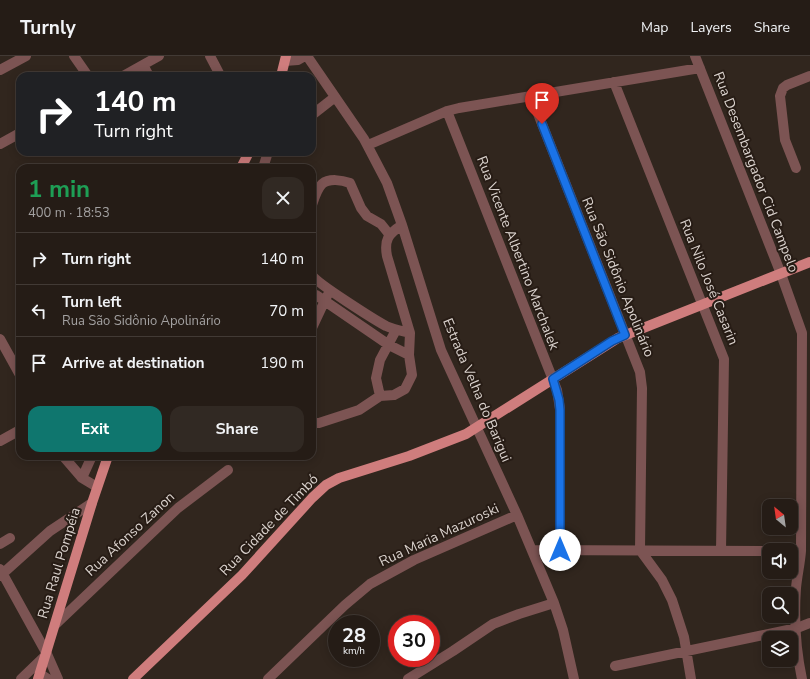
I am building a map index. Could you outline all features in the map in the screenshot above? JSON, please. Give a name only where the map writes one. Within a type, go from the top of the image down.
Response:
[{"type":"main road","points":[[282,72],[286,58]]},
{"type":"main road","name":"Rua Cidade de Timbó","points":[[133,679],[232,584],[312,498],[326,485],[339,478],[390,463],[441,445],[477,429],[612,341],[810,262]]},
{"type":"main road","name":"Rua Raul Pompéia","points":[[42,677],[47,654],[92,503],[107,460]]},
{"type":"street","points":[[0,70],[26,56]]},
{"type":"street","points":[[74,56],[85,72]]},
{"type":"street","points":[[130,72],[159,56]]},
{"type":"street","points":[[210,56],[218,72]]},
{"type":"street","points":[[286,58],[298,60],[306,56]]},
{"type":"street","name":"Estrada Velha do Barigui","points":[[306,56],[368,145],[387,183],[402,224],[441,350],[517,515],[554,603],[563,630],[574,679]]},
{"type":"street","name":"Rua Desembargador Cid Campelo","points":[[695,56],[781,274],[800,326],[803,340],[796,543]]},
{"type":"street","points":[[143,65],[147,72]]},
{"type":"street","points":[[368,145],[459,108],[700,68]]},
{"type":"street","points":[[796,168],[785,140],[780,92],[787,85],[810,76]]},
{"type":"street","name":"Rua Nilo José Casarin","points":[[614,82],[722,352],[725,364],[721,551]]},
{"type":"street","points":[[316,112],[335,96]]},
{"type":"street","name":"Rua São Sidônio Apolinário","points":[[531,96],[625,335],[638,364],[641,381],[640,550]]},
{"type":"street","name":"Rua Vicente Albertino Marchalek","points":[[448,112],[553,379],[559,400],[560,550]]},
{"type":"street","points":[[0,144],[16,135]]},
{"type":"street","points":[[316,196],[322,184],[332,180],[343,180],[350,184],[361,208],[367,216],[381,224],[389,234]]},
{"type":"street","points":[[316,423],[359,410],[380,396],[394,395],[405,389],[412,375],[409,355],[410,333],[385,247],[389,234],[402,224]]},
{"type":"street","points":[[316,280],[386,326],[410,333]]},
{"type":"street","points":[[326,287],[317,298],[389,345],[409,355]]},
{"type":"street","points":[[380,396],[376,378],[380,360],[396,330]]},
{"type":"street","points":[[0,339],[16,368]]},
{"type":"street","points":[[0,441],[16,432]]},
{"type":"street","points":[[66,460],[82,478],[97,487]]},
{"type":"street","points":[[82,478],[90,460]]},
{"type":"street","name":"Rua Afonso Zanon","points":[[56,624],[178,508],[228,470]]},
{"type":"street","points":[[58,679],[47,654],[1,573],[50,531],[92,503]]},
{"type":"street","name":"Rua Maria Mazuroski","points":[[268,679],[346,605],[376,580],[429,553],[517,515]]},
{"type":"street","points":[[0,544],[10,538]]},
{"type":"street","points":[[532,550],[762,551]]},
{"type":"street","points":[[640,550],[662,580],[672,600],[681,624],[691,679]]},
{"type":"street","name":"Rua Desembargador Cid Campelo","points":[[796,579],[798,658],[802,679]]},
{"type":"street","points":[[408,679],[493,624],[554,603]]},
{"type":"street","points":[[615,666],[797,628],[810,623]]},
{"type":"street","points":[[21,679],[47,654]]},
{"type":"route","points":[[542,124],[625,335],[612,341],[553,379],[557,390],[560,410],[560,550]]}]
